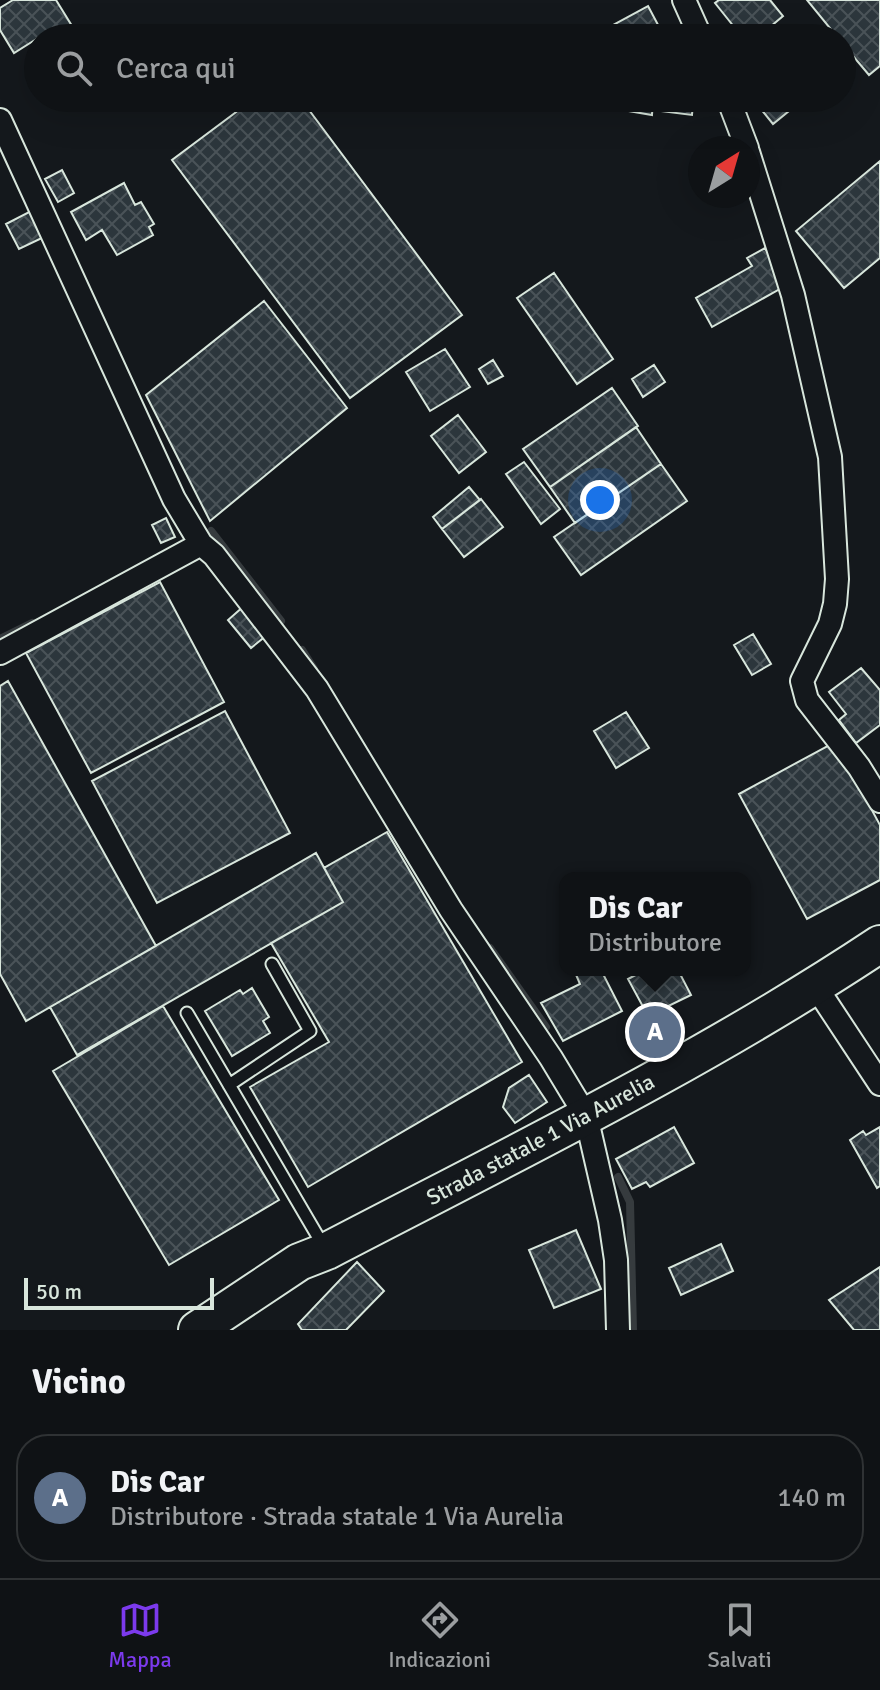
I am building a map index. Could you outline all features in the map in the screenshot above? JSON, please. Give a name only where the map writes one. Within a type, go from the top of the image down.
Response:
[{"type":"main road","name":"Strada statale 1 Via Aurelia","points":[[197,1330],[299,1262],[327,1251],[586,1116],[816,987],[880,944]]},
{"type":"street","points":[[684,0],[695,24]]},
{"type":"street","points":[[733,112],[742,136]]},
{"type":"street","points":[[0,120],[174,499],[201,544],[214,555],[317,689],[451,910],[551,1058],[586,1116],[616,1260],[618,1330]]},
{"type":"street","points":[[760,191],[793,295],[833,480],[835,604],[830,624],[802,681],[807,700],[859,767],[880,801]]},
{"type":"street","points":[[0,653],[201,544]]},
{"type":"street","points":[[816,987],[880,1084]]},
{"type":"lane","points":[[229,1085],[310,1031],[272,964]]},
{"type":"lane","points":[[187,1013],[327,1251]]},
{"type":"building","points":[[13,0],[56,0],[71,24],[24,24],[24,47],[14,53],[0,30],[0,8]]},
{"type":"building","points":[[719,0],[770,0],[783,16],[774,24],[732,24],[715,3]]},
{"type":"building","points":[[807,0],[880,0],[880,66],[869,75],[856,60],[856,24],[827,24]]},
{"type":"building","points":[[648,6],[658,24],[615,24]]},
{"type":"building","points":[[236,112],[310,112],[462,315],[350,398],[172,160]]},
{"type":"building","points":[[763,112],[788,112],[773,124]]},
{"type":"building","points":[[880,161],[880,258],[844,288],[796,231]]},
{"type":"building","points":[[62,170],[74,193],[58,202],[45,179]]},
{"type":"building","points":[[124,183],[135,205],[141,202],[154,224],[149,227],[153,235],[117,255],[102,230],[86,240],[71,212]]},
{"type":"building","points":[[31,211],[44,237],[19,249],[6,224]]},
{"type":"building","points":[[765,248],[787,285],[712,327],[696,298],[752,266],[747,258]]},
{"type":"building","points":[[554,273],[613,359],[577,384],[517,298]]},
{"type":"building","points":[[264,301],[347,408],[210,521],[146,395]]},
{"type":"building","points":[[445,349],[470,387],[430,411],[406,372]]},
{"type":"building","points":[[493,360],[503,376],[488,384],[479,369]]},
{"type":"building","points":[[654,365],[665,382],[643,397],[632,379]]},
{"type":"building","points":[[612,388],[638,426],[550,487],[523,449]]},
{"type":"building","points":[[458,415],[486,452],[459,473],[431,436]]},
{"type":"building","points":[[636,427],[661,464],[575,523],[550,487]]},
{"type":"building","points":[[524,462],[560,509],[541,524],[506,474]]},
{"type":"building","points":[[661,464],[687,501],[581,575],[554,537]]},
{"type":"building","points":[[469,487],[480,500],[442,529],[433,517]]},
{"type":"building","points":[[481,499],[503,527],[464,557],[442,529]]},
{"type":"building","points":[[166,518],[175,537],[161,543],[152,525]]},
{"type":"building","points":[[160,582],[224,702],[91,773],[26,653]]},
{"type":"building","points":[[244,606],[267,635],[251,648],[228,620]]},
{"type":"building","points":[[753,634],[771,664],[752,675],[734,645]]},
{"type":"building","points":[[861,668],[880,690],[880,725],[856,743],[839,720],[846,714],[829,692]]},
{"type":"building","points":[[8,681],[156,946],[26,1021],[0,974],[0,686]]},
{"type":"building","points":[[225,711],[290,833],[157,903],[92,781]]},
{"type":"building","points":[[626,712],[649,748],[616,768],[594,731]]},
{"type":"building","points":[[835,742],[880,825],[880,880],[807,919],[739,794]]},
{"type":"building","points":[[387,832],[522,1062],[308,1187],[250,1087],[329,1042],[271,943],[343,902],[324,868]]},
{"type":"building","points":[[316,853],[343,902],[77,1055],[50,1007]]},
{"type":"building","points":[[577,976],[604,976],[622,1011],[563,1041],[541,1003],[580,984]]},
{"type":"building","points":[[634,976],[681,976],[691,995],[648,1016],[628,979]]},
{"type":"building","points":[[252,988],[269,1017],[263,1021],[270,1033],[232,1056],[205,1011],[240,990],[243,994]]},
{"type":"building","points":[[163,1006],[279,1200],[169,1265],[53,1071]]},
{"type":"building","points":[[662,1016],[671,1037],[644,1050],[634,1029]]},
{"type":"building","points":[[529,1075],[547,1102],[515,1123],[503,1107],[509,1088]]},
{"type":"building","points":[[674,1127],[694,1163],[650,1187],[646,1182],[632,1189],[616,1159]]},
{"type":"building","points":[[880,1127],[880,1186],[877,1188],[850,1140],[863,1131],[866,1135]]},
{"type":"building","points":[[576,1230],[601,1289],[554,1308],[529,1250]]},
{"type":"building","points":[[721,1244],[733,1271],[681,1295],[669,1268]]},
{"type":"building","points":[[357,1262],[384,1291],[346,1330],[302,1330],[298,1324]]},
{"type":"building","points":[[880,1267],[880,1330],[854,1330],[829,1300]]},
{"type":"waterway","points":[[211,531],[281,621]]},
{"type":"waterway","points":[[0,639],[32,623]]},
{"type":"waterway","points":[[302,650],[314,669]]},
{"type":"waterway","points":[[490,948],[546,1027]]},
{"type":"waterway","points":[[618,1177],[630,1202],[633,1330]]},
{"type":"place","name":"Dis Car","points":[[655,1032]]}]
